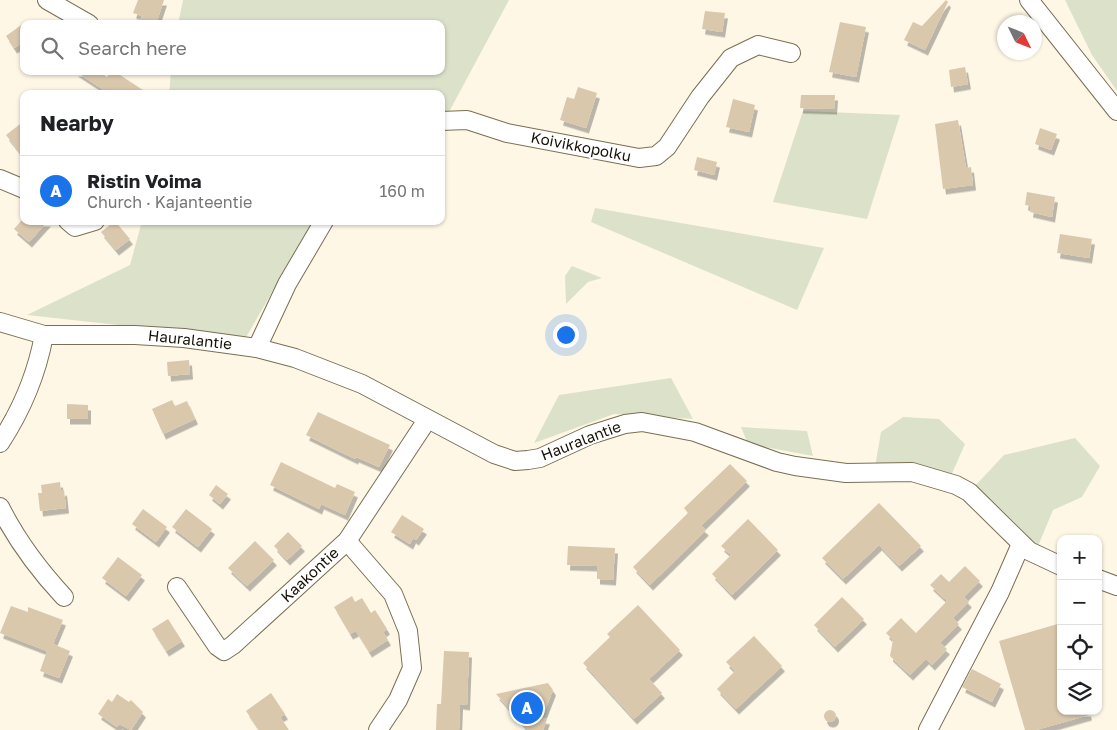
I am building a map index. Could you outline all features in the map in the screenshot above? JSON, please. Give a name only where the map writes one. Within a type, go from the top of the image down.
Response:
[{"type":"street","points":[[47,0],[71,6],[85,20]]},
{"type":"street","points":[[1029,0],[1117,111]]},
{"type":"street","name":"Koivikkopolku","points":[[445,121],[467,120],[507,132],[639,158],[656,156],[667,147],[700,98],[732,58],[758,45],[791,53]]},
{"type":"street","points":[[0,179],[20,187]]},
{"type":"street","points":[[72,225],[75,228],[84,225]]},
{"type":"street","points":[[257,348],[287,284],[322,225]]},
{"type":"street","name":"Hauralantie","points":[[0,322],[44,335],[135,335],[184,338],[257,348],[295,358],[362,384],[494,454],[515,461],[540,458],[590,436],[625,424],[642,422],[695,432],[777,462],[795,466],[846,472],[919,473],[970,492],[1029,551],[1057,564]]},
{"type":"street","points":[[0,443],[14,421],[32,378],[41,354],[44,335]]},
{"type":"street","name":"Kaakontie","points":[[177,587],[210,638],[224,651],[241,639],[347,540],[427,420]]},
{"type":"street","points":[[0,507],[15,536],[31,560],[64,597]]},
{"type":"street","points":[[347,540],[393,594],[408,631],[412,668],[398,700],[378,730]]},
{"type":"street","points":[[928,730],[1000,592],[1022,544]]},
{"type":"street","points":[[1101,580],[1117,586]]},
{"type":"green space","points":[[183,0],[509,0],[450,110],[449,118],[445,118],[445,90],[169,90],[171,75],[445,75],[445,20],[179,20]]},
{"type":"green space","points":[[1065,0],[1117,0],[1117,91],[1092,55]]},
{"type":"green space","points":[[803,111],[900,115],[867,219],[773,202]]},
{"type":"green space","points":[[595,208],[824,248],[797,310],[591,222]]},
{"type":"green space","points":[[141,225],[312,225],[245,339],[27,315],[130,265]]},
{"type":"green space","points":[[572,266],[602,278],[588,282],[566,304],[565,276]]},
{"type":"green space","points":[[671,378],[693,419],[614,414],[534,443],[559,395]]},
{"type":"green space","points":[[903,417],[939,419],[965,444],[950,478],[875,467],[881,432]]},
{"type":"green space","points":[[741,427],[807,431],[813,456],[748,444]]},
{"type":"green space","points":[[1075,438],[1100,466],[1082,497],[1053,510],[1038,546],[974,487],[1004,455]]},
{"type":"building","points":[[138,0],[164,0],[157,20],[140,20],[142,16],[133,13]]},
{"type":"building","points":[[946,0],[948,2],[925,50],[904,40],[913,22],[922,26]]},
{"type":"building","points":[[705,11],[725,13],[722,32],[702,29]]},
{"type":"building","points":[[840,22],[866,27],[856,77],[829,72]]},
{"type":"building","points":[[20,26],[20,44],[14,48],[6,36]]},
{"type":"building","points":[[965,67],[968,84],[951,87],[949,70]]},
{"type":"building","points":[[81,75],[104,75],[107,77],[108,75],[120,75],[143,90],[104,90]]},
{"type":"building","points":[[578,87],[597,93],[586,128],[560,120],[567,97],[574,99]]},
{"type":"building","points":[[801,95],[835,95],[834,109],[800,108]]},
{"type":"building","points":[[733,99],[755,105],[749,132],[726,127]]},
{"type":"building","points":[[958,120],[966,168],[971,167],[973,185],[943,189],[935,124]]},
{"type":"building","points":[[20,124],[20,153],[6,135]]},
{"type":"building","points":[[1040,128],[1057,134],[1051,150],[1035,144]]},
{"type":"building","points":[[697,157],[717,162],[714,175],[694,170]]},
{"type":"building","points":[[1027,192],[1055,197],[1052,217],[1030,212],[1031,206],[1025,205]]},
{"type":"building","points":[[20,222],[20,225],[44,225],[29,242],[14,229]]},
{"type":"building","points":[[110,225],[118,225],[130,239],[116,250],[101,232]]},
{"type":"building","points":[[1060,234],[1092,239],[1089,258],[1057,253]]},
{"type":"building","points":[[189,360],[190,374],[168,376],[167,362]]},
{"type":"building","points":[[172,400],[175,406],[187,401],[195,419],[163,434],[152,409]]},
{"type":"building","points":[[67,404],[88,405],[88,419],[67,419]]},
{"type":"building","points":[[318,412],[390,445],[379,467],[356,457],[355,459],[306,435]]},
{"type":"building","points":[[281,462],[335,488],[337,484],[355,492],[345,515],[321,504],[319,509],[270,485]]},
{"type":"building","points":[[730,464],[747,481],[701,526],[706,530],[650,585],[633,567],[688,513],[684,508]]},
{"type":"building","points":[[60,482],[61,491],[64,490],[66,508],[40,511],[38,493],[42,493],[41,485]]},
{"type":"building","points":[[216,485],[228,494],[220,504],[209,495]]},
{"type":"building","points":[[879,503],[921,546],[899,566],[879,545],[843,579],[822,558]]},
{"type":"building","points":[[143,509],[167,527],[156,542],[132,524]]},
{"type":"building","points":[[186,509],[212,529],[198,547],[172,527]]},
{"type":"building","points":[[402,515],[424,529],[416,540],[413,538],[410,544],[391,532]]},
{"type":"building","points":[[748,519],[778,550],[732,595],[712,574],[731,555],[721,546]]},
{"type":"building","points":[[288,532],[302,546],[287,560],[274,546]]},
{"type":"building","points":[[255,541],[274,560],[247,586],[228,568]]},
{"type":"building","points":[[568,546],[615,548],[613,580],[597,579],[597,566],[567,565]]},
{"type":"building","points":[[118,557],[142,575],[126,596],[102,578]]},
{"type":"building","points":[[965,566],[980,581],[964,597],[969,602],[953,618],[959,624],[940,643],[947,649],[932,665],[926,659],[910,675],[890,656],[893,640],[886,633],[901,618],[916,633],[947,601],[930,585],[941,574],[949,582]]},
{"type":"building","points":[[352,596],[355,602],[362,598],[371,613],[375,610],[387,629],[383,632],[388,640],[369,652],[356,631],[350,634],[334,607]]},
{"type":"building","points":[[842,597],[864,619],[835,647],[814,625]]},
{"type":"building","points":[[638,605],[680,650],[649,679],[662,693],[634,719],[583,663],[610,637],[607,634]]},
{"type":"building","points":[[11,606],[28,612],[28,607],[63,620],[53,644],[70,651],[59,678],[40,671],[47,651],[0,633]]},
{"type":"building","points":[[168,619],[182,641],[166,651],[152,629]]},
{"type":"building","points":[[1057,624],[1057,715],[1089,715],[1036,730],[1025,730],[999,641]]},
{"type":"building","points":[[754,636],[782,666],[736,709],[717,689],[735,671],[726,662]]},
{"type":"building","points":[[444,651],[469,652],[467,705],[460,704],[459,730],[436,730],[437,704],[441,704]]},
{"type":"building","points":[[972,669],[1001,684],[992,702],[962,687]]},
{"type":"building","points":[[548,683],[553,690],[542,718],[547,719],[543,730],[528,730],[496,694]]},
{"type":"building","points":[[271,693],[285,714],[280,717],[289,730],[259,730],[246,711]]},
{"type":"building","points":[[117,694],[129,702],[131,700],[143,712],[131,730],[119,724],[117,727],[98,714],[108,699],[112,702]]},
{"type":"building","points":[[828,710],[832,710],[836,716],[832,722],[828,722],[824,718],[824,714]]},
{"type":"place","name":"Ristin Voima","points":[[527,708]]}]
